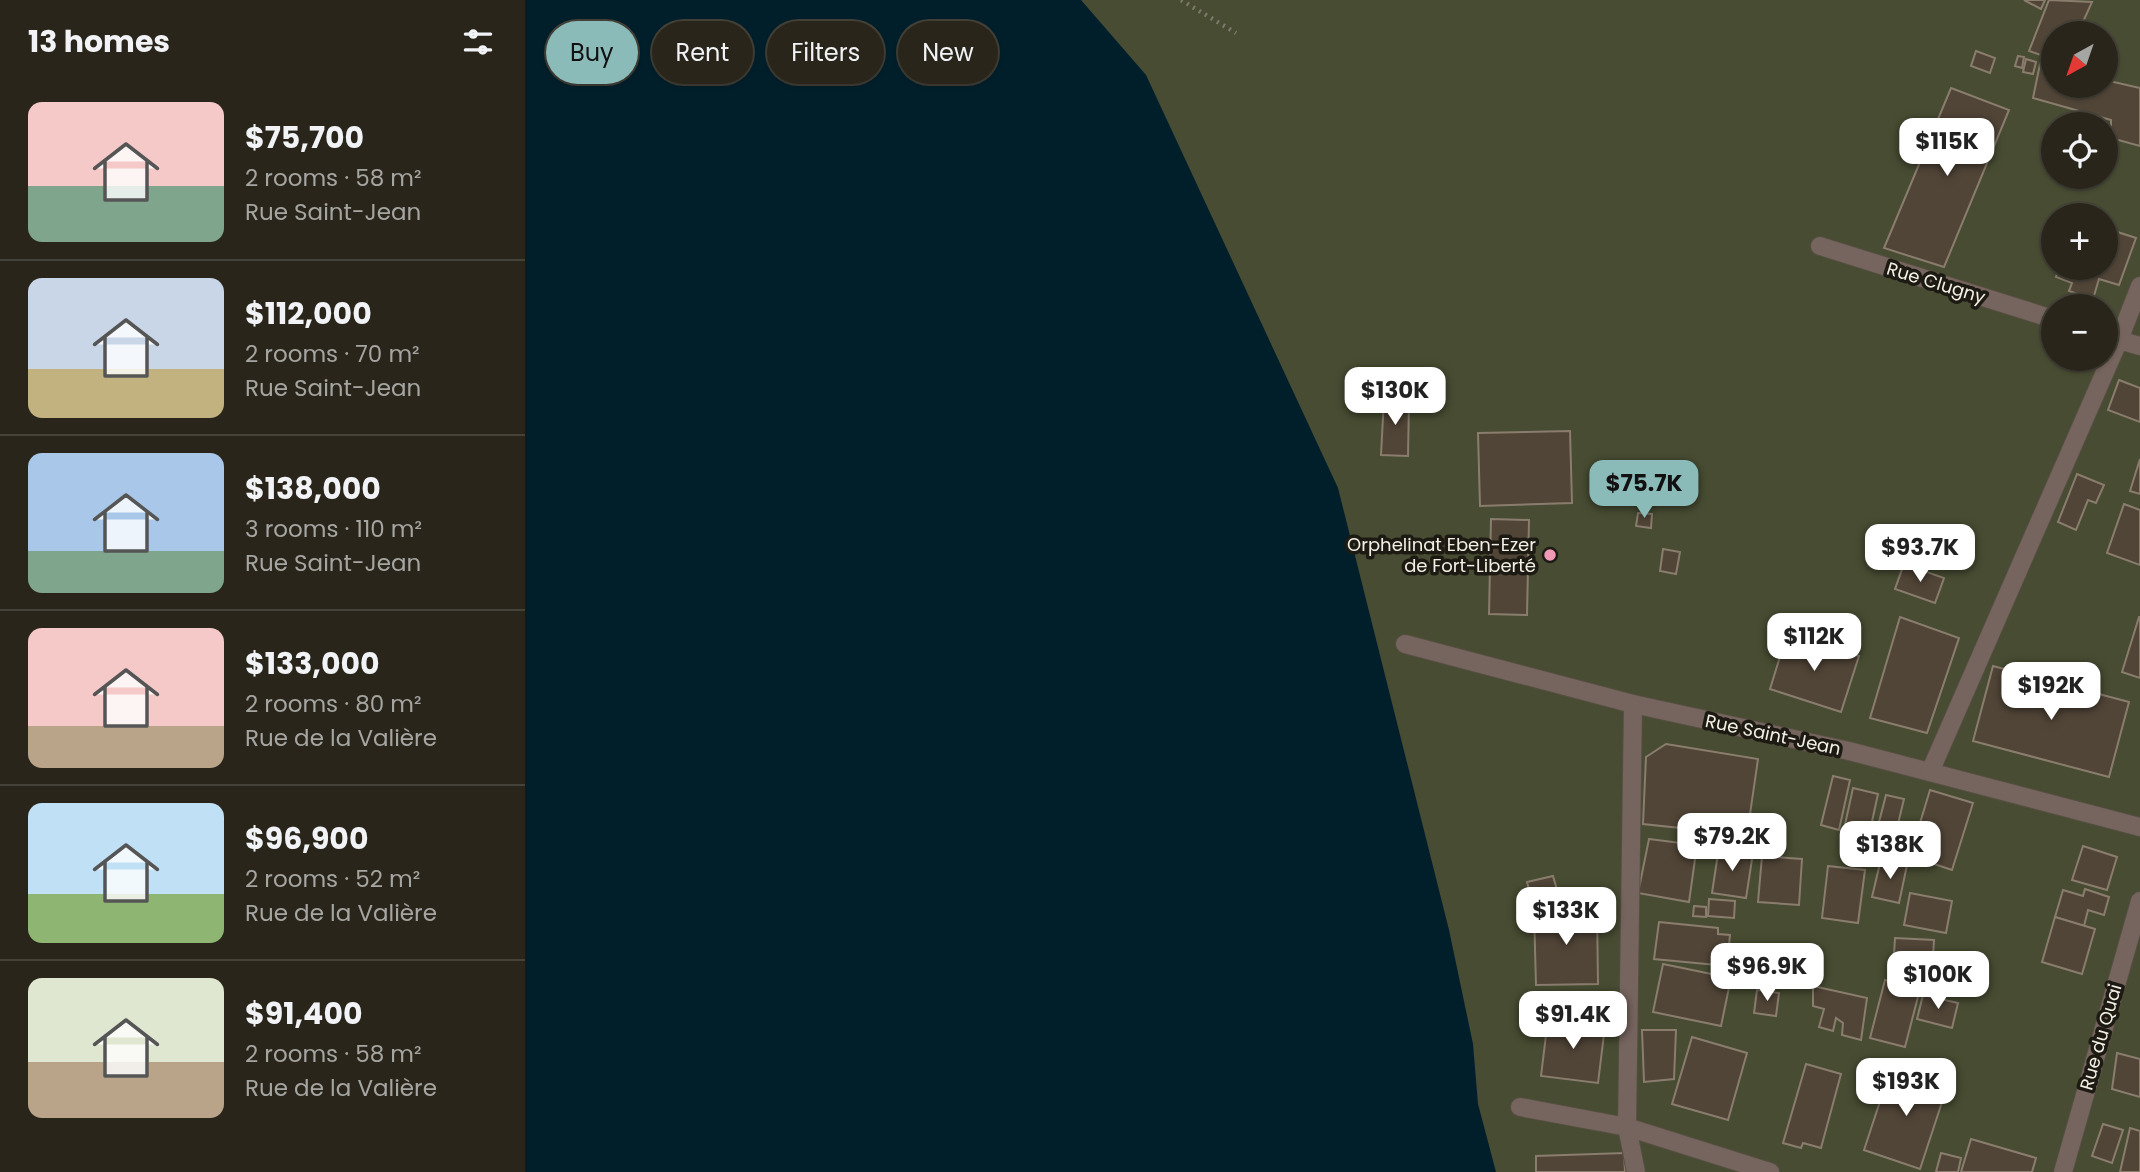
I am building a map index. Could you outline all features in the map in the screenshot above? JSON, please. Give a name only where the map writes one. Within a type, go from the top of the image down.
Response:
[{"type":"street","name":"Rue Clugny","points":[[1820,246],[2041,315]]},
{"type":"street","points":[[2118,327],[2140,286]]},
{"type":"street","points":[[2118,340],[2140,346]]},
{"type":"street","points":[[1930,772],[2098,371]]},
{"type":"street","name":"Rue Saint-Jean","points":[[1405,645],[1633,704],[1930,772],[2140,827]]},
{"type":"street","points":[[1633,704],[1627,1127],[1636,1172]]},
{"type":"street","name":"Rue du Quai","points":[[2063,1172],[2140,901]]},
{"type":"street","points":[[1520,1107],[1627,1127],[1770,1172]]},
{"type":"path","points":[[1181,0],[1236,33]]},
{"type":"green space","points":[[525,0],[2140,0],[2140,1172],[525,1172]]},
{"type":"water","points":[[525,0],[1081,0],[1146,75],[1338,488],[1449,930],[1473,1044],[1478,1104],[1496,1172],[525,1172]]},
{"type":"building","points":[[2024,0],[2045,0],[2041,9]]},
{"type":"building","points":[[2049,0],[2092,2],[2083,21],[2041,21],[2041,55],[2029,51]]},
{"type":"building","points":[[1976,51],[1995,58],[1990,73],[1971,66]]},
{"type":"building","points":[[2018,56],[2024,57],[2022,68],[2015,66]]},
{"type":"building","points":[[2026,59],[2036,62],[2033,74],[2023,72]]},
{"type":"building","points":[[2040,64],[2041,98],[2118,98],[2118,83],[2140,88],[2140,146],[2118,140],[2118,112],[2083,112],[2033,98]]},
{"type":"building","points":[[1951,88],[2009,110],[1944,267],[1884,248]]},
{"type":"building","points":[[2118,232],[2136,238],[2119,285],[2102,280],[2118,280]]},
{"type":"building","points":[[2064,280],[2099,280],[2094,294],[2069,291],[2072,283]]},
{"type":"building","points":[[2119,380],[2140,388],[2140,422],[2108,410]]},
{"type":"building","points":[[1384,398],[1409,399],[1408,456],[1381,455]]},
{"type":"building","points":[[1570,431],[1572,503],[1480,506],[1478,433]]},
{"type":"building","points":[[2140,459],[2140,494],[2130,491]]},
{"type":"building","points":[[2077,474],[2104,485],[2096,503],[2088,500],[2076,530],[2058,522]]},
{"type":"building","points":[[2124,504],[2140,510],[2140,565],[2107,553]]},
{"type":"building","points":[[1638,513],[1652,514],[1651,528],[1636,526]]},
{"type":"building","points":[[1491,519],[1529,520],[1527,615],[1489,614]]},
{"type":"building","points":[[1663,549],[1680,552],[1676,574],[1660,571]]},
{"type":"building","points":[[1904,564],[1944,578],[1935,603],[1895,589]]},
{"type":"building","points":[[1900,617],[1959,638],[1927,733],[1870,718]]},
{"type":"building","points":[[2140,617],[2140,678],[2122,672]]},
{"type":"building","points":[[1787,634],[1859,656],[1841,712],[1770,689]]},
{"type":"building","points":[[1993,666],[2129,702],[2109,777],[1973,741]]},
{"type":"building","points":[[1666,744],[1758,759],[1747,835],[1643,824],[1646,757]]},
{"type":"building","points":[[1833,776],[1850,780],[1839,830],[1821,825]]},
{"type":"building","points":[[1853,788],[1878,794],[1866,849],[1841,843]]},
{"type":"building","points":[[1930,790],[1973,803],[1952,870],[1910,856]]},
{"type":"building","points":[[1886,795],[1904,799],[1890,857],[1871,853]]},
{"type":"building","points":[[1649,839],[1697,845],[1689,902],[1638,893]]},
{"type":"building","points":[[2083,846],[2117,857],[2107,890],[2072,880]]},
{"type":"building","points":[[1719,847],[1753,853],[1746,898],[1712,893]]},
{"type":"building","points":[[1762,856],[1802,859],[1799,905],[1758,902]]},
{"type":"building","points":[[1881,859],[1907,865],[1899,903],[1872,897]]},
{"type":"building","points":[[1828,866],[1865,870],[1858,923],[1822,918]]},
{"type":"building","points":[[1553,876],[1558,893],[1532,900],[1527,882]]},
{"type":"building","points":[[2085,889],[2109,897],[2104,915],[2088,910],[2084,926],[2055,917],[2063,890],[2083,896]]},
{"type":"building","points":[[1910,893],[1952,901],[1946,933],[1904,925]]},
{"type":"building","points":[[1709,899],[1735,901],[1734,918],[1708,916]]},
{"type":"building","points":[[1694,906],[1706,907],[1706,917],[1693,916]]},
{"type":"building","points":[[1597,910],[1598,984],[1536,985],[1534,911]]},
{"type":"building","points":[[2055,917],[2095,929],[2082,974],[2042,962]]},
{"type":"building","points":[[1659,922],[1718,928],[1718,934],[1730,935],[1727,966],[1654,959]]},
{"type":"building","points":[[1895,938],[1934,940],[1932,974],[1893,972]]},
{"type":"building","points":[[1663,964],[1731,978],[1721,1026],[1653,1012]]},
{"type":"building","points":[[1885,980],[1920,989],[1905,1047],[1870,1038]]},
{"type":"building","points":[[1813,986],[1867,998],[1861,1040],[1842,1035],[1843,1023],[1836,1018],[1833,1031],[1819,1027],[1824,1009],[1813,1006]]},
{"type":"building","points":[[1757,990],[1779,993],[1776,1016],[1754,1013]]},
{"type":"building","points":[[1923,995],[1958,1003],[1952,1028],[1917,1019]]},
{"type":"building","points":[[1561,1000],[1576,1001],[1576,1015],[1560,1014]]},
{"type":"building","points":[[1548,1019],[1605,1026],[1598,1083],[1541,1076]]},
{"type":"building","points":[[1642,1030],[1676,1030],[1674,1079],[1644,1082]]},
{"type":"building","points":[[1692,1037],[1747,1053],[1728,1120],[1672,1104]]},
{"type":"building","points":[[2117,1053],[2140,1059],[2140,1097],[2112,1089]]},
{"type":"building","points":[[1806,1064],[1841,1074],[1821,1148],[1803,1143],[1801,1148],[1783,1143]]},
{"type":"building","points":[[1891,1068],[1947,1087],[1920,1169],[1864,1150]]},
{"type":"building","points":[[2103,1124],[2123,1130],[2112,1163],[2092,1156]]},
{"type":"building","points":[[2130,1128],[2140,1131],[2140,1172],[2120,1172]]},
{"type":"building","points":[[1971,1139],[2036,1158],[2032,1172],[1961,1172]]},
{"type":"building","points":[[1624,1153],[1625,1172],[1536,1172],[1536,1156]]},
{"type":"building","points":[[1941,1153],[1961,1158],[1958,1172],[1936,1172]]},
{"type":"place","name":"Orphelinat Eben-Ezer de Fort-Liberté","points":[[1550,555]]}]
